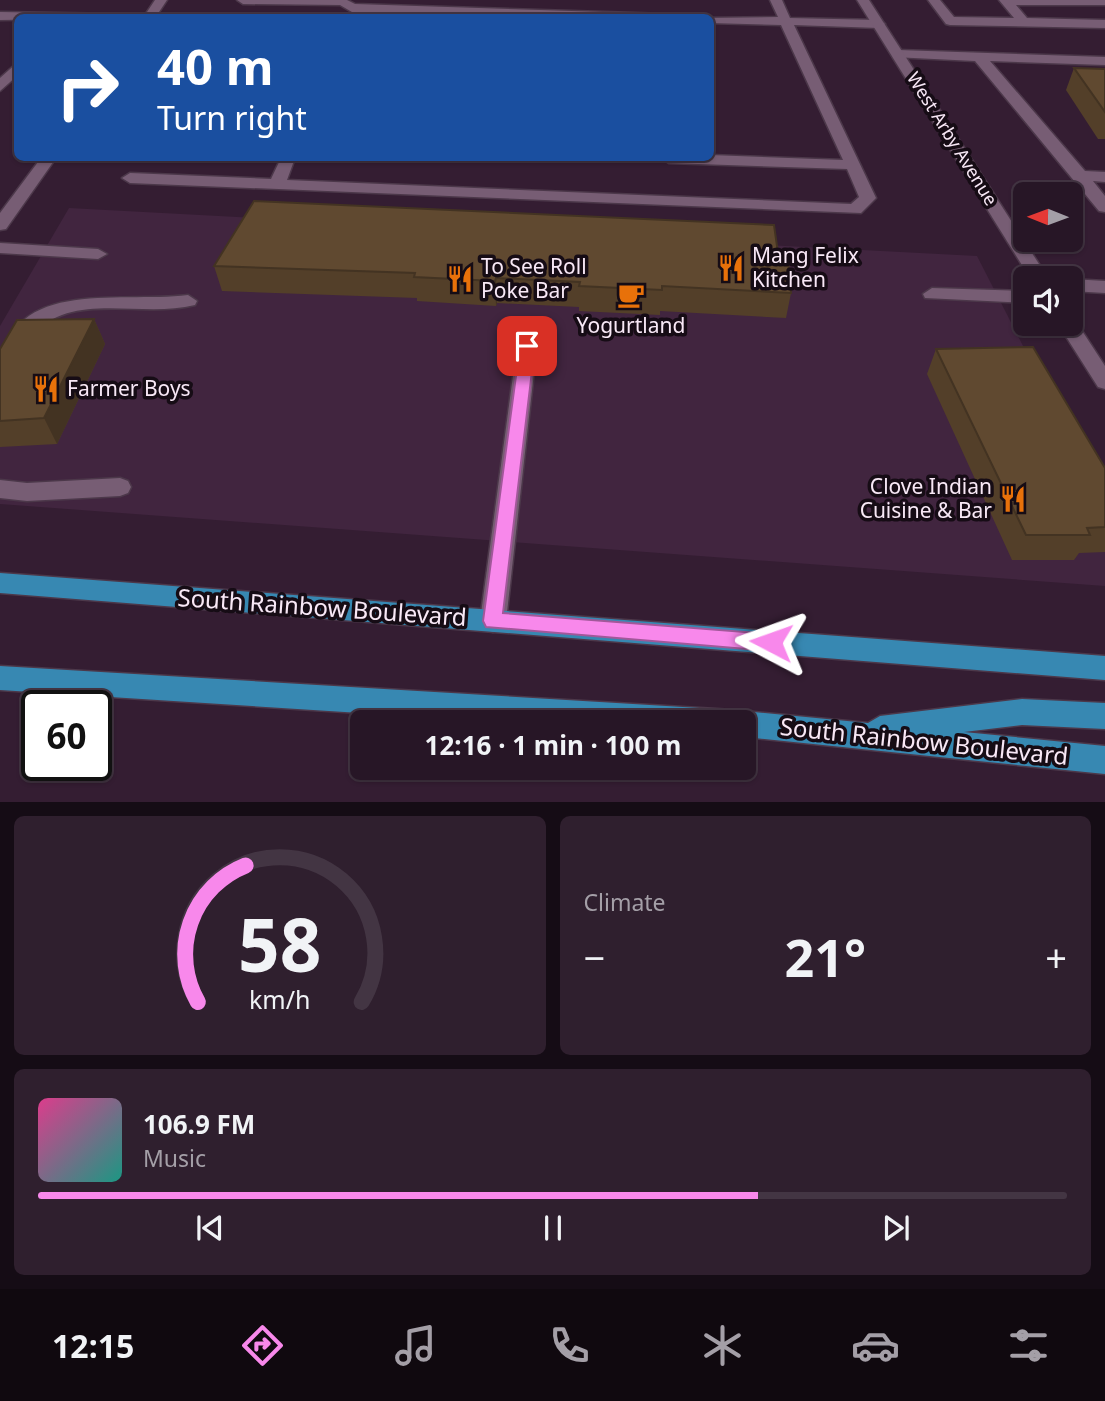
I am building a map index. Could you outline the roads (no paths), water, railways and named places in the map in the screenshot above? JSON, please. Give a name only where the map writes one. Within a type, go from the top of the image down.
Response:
[{"type":"main road","name":"South Rainbow Boulevard","points":[[0,583],[1105,668]]},
{"type":"main road","points":[[0,678],[521,710]]},
{"type":"main road","points":[[844,734],[1022,712],[1105,716]]},
{"type":"main road","name":"South Rainbow Boulevard","points":[[756,725],[1105,760]]},
{"type":"street","points":[[243,0],[339,1],[350,13],[413,14]]},
{"type":"street","points":[[130,178],[855,209],[868,198],[776,0]]},
{"type":"street","name":"West Arby Avenue","points":[[863,0],[1032,266]]},
{"type":"street","points":[[934,0],[950,21],[1105,24]]},
{"type":"street","points":[[1007,1],[1024,22]]},
{"type":"street","points":[[1007,1],[1105,1]]},
{"type":"street","points":[[714,19],[879,24]]},
{"type":"street","points":[[898,54],[1105,61]]},
{"type":"street","points":[[979,57],[1105,206]]},
{"type":"street","points":[[0,87],[14,71]]},
{"type":"street","points":[[714,160],[853,165]]},
{"type":"street","points":[[0,225],[46,161]]},
{"type":"street","points":[[277,184],[287,161]]},
{"type":"street","points":[[1080,176],[1105,177]]},
{"type":"street","points":[[0,248],[98,254]]},
{"type":"street","points":[[1083,286],[1105,287]]},
{"type":"street","points":[[932,294],[1013,297]]},
{"type":"street","points":[[0,375],[22,335],[46,312],[79,303],[156,305],[188,301]]},
{"type":"street","points":[[1076,336],[1105,382]]},
{"type":"street","points":[[493,621],[527,346]]},
{"type":"street","points":[[0,489],[27,492],[120,488]]},
{"type":"place","name":"Mang Felix Kitchen","points":[[731,268]]},
{"type":"place","name":"To See Roll Poke Bar","points":[[460,279]]},
{"type":"place","name":"Yogurtland","points":[[631,295]]},
{"type":"place","name":"Farmer Boys","points":[[46,389]]},
{"type":"place","name":"Clove Indian Cuisine & Bar","points":[[1013,499]]}]
